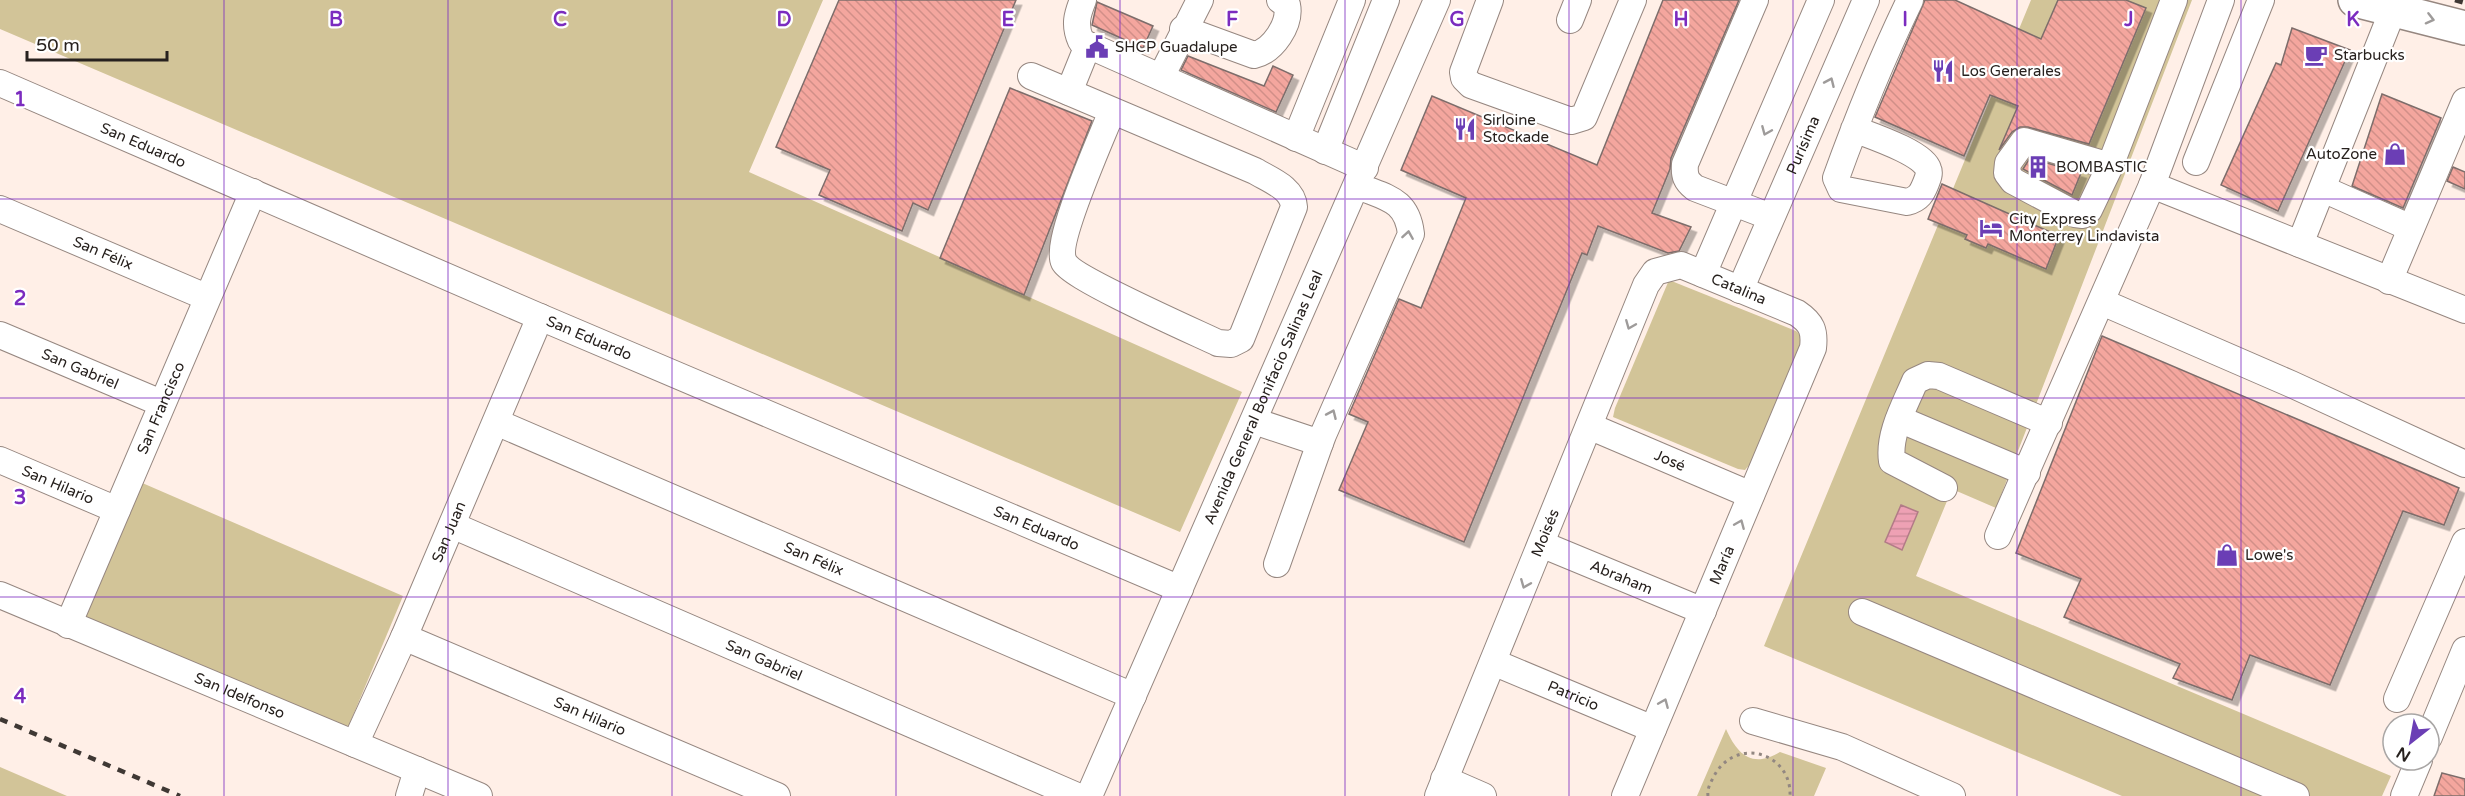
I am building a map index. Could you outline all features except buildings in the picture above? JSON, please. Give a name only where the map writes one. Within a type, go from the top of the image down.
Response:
[{"type":"highway","points":[[2355,0],[2465,28]]},
{"type":"street","points":[[1083,0],[1076,16],[1081,41],[1325,151],[1397,203],[1404,209],[1409,220],[1411,234],[1320,443],[1277,564]]},
{"type":"street","points":[[1156,75],[1179,0]]},
{"type":"street","points":[[1156,75],[1200,0]]},
{"type":"street","points":[[1183,29],[1254,55],[1264,53],[1281,32],[1289,14],[1287,5],[1280,0]]},
{"type":"street","points":[[1296,138],[1352,0]]},
{"type":"street","points":[[1325,151],[1386,0]]},
{"type":"street","name":"Avenida General Bonifacio Salinas Leal","points":[[1089,796],[1437,0]]},
{"type":"street","points":[[1490,0],[1462,72],[1464,78],[1472,85],[1571,121],[1584,117],[1633,0]]},
{"type":"street","points":[[1755,0],[1685,164],[1684,174],[1695,188],[1771,217]]},
{"type":"street","points":[[1703,274],[1821,0]]},
{"type":"street","name":"Purísima","points":[[1740,290],[1866,0]]},
{"type":"street","points":[[1854,129],[1888,45],[1910,0]]},
{"type":"street","points":[[2110,165],[2174,0]]},
{"type":"street","points":[[1998,536],[2152,185],[2221,0]]},
{"type":"street","points":[[2196,162],[2261,0]]},
{"type":"street","points":[[2300,244],[2393,10]]},
{"type":"street","points":[[1069,92],[1088,45]]},
{"type":"street","points":[[2194,70],[2228,83]]},
{"type":"street","points":[[1031,76],[1255,171],[1285,189],[1293,198],[1294,207],[1241,339],[1231,344],[1218,344],[1114,294],[1070,270],[1064,262],[1064,234],[1112,111]]},
{"type":"street","name":"San Eduardo","points":[[0,83],[540,317],[1180,589]]},
{"type":"street","points":[[2389,281],[2465,101]]},
{"type":"street","points":[[2152,185],[2465,310]]},
{"type":"street","points":[[2323,189],[2411,228]]},
{"type":"street","name":"San Francisco","points":[[68,625],[160,403],[253,192]]},
{"type":"street","name":"San Félix","points":[[0,209],[206,297]]},
{"type":"street","name":"Catalina","points":[[1654,272],[1681,265],[1797,313],[1809,321],[1815,333]]},
{"type":"street","name":"Moisés","points":[[1441,788],[1646,285],[1654,272]]},
{"type":"street","points":[[2102,302],[2187,341],[2291,384],[2465,464]]},
{"type":"street","name":"San Juan","points":[[355,744],[405,637],[540,317]]},
{"type":"street","name":"María","points":[[1625,796],[1814,348],[1815,333]]},
{"type":"street","name":"San Gabriel","points":[[0,335],[160,403]]},
{"type":"street","points":[[1944,488],[1892,460],[1890,449],[1899,419],[1916,381],[1928,375],[1940,376],[2049,423]]},
{"type":"street","points":[[1899,419],[2027,473]]},
{"type":"street","points":[[1254,421],[1320,443]]},
{"type":"street","name":"San Félix","points":[[496,422],[1133,696]]},
{"type":"street","name":"José","points":[[1589,426],[1751,495]]},
{"type":"street","name":"San Hilario","points":[[0,460],[117,510]]},
{"type":"street","name":"San Gabriel","points":[[452,525],[1077,796]]},
{"type":"street","points":[[2397,699],[2465,542]]},
{"type":"street","name":"Abraham","points":[[1542,544],[1703,611]]},
{"type":"street","name":"San Idelfonso","points":[[0,595],[479,796]]},
{"type":"street","points":[[1862,612],[2296,796]]},
{"type":"street","name":"San Hilario","points":[[405,637],[777,796]]},
{"type":"street","points":[[2441,717],[2457,691],[2465,650]]},
{"type":"street","name":"Patricio","points":[[1493,662],[1653,729]]},
{"type":"street","points":[[1753,721],[1842,747],[1912,776],[1952,796]]},
{"type":"street","points":[[409,796],[417,770]]},
{"type":"street","points":[[2404,796],[2414,772]]},
{"type":"street","points":[[1441,788],[1483,796]]},
{"type":"path","points":[[1708,796],[1707,791],[1719,766],[1734,754],[1760,753],[1779,766],[1790,787],[1790,796]]},
{"type":"shaded area","points":[[0,0],[823,0],[749,172],[1242,392],[1180,532],[0,29]]},
{"type":"shaded area","points":[[2031,0],[2192,0],[1996,508],[1952,489],[1916,576],[2391,776],[2382,796],[2122,796],[1764,646]]},
{"type":"shaded area","points":[[1669,280],[1796,331],[1803,337],[1751,463],[1745,470],[1613,417]]},
{"type":"shaded area","points":[[140,482],[403,596],[349,725],[339,730],[88,623],[83,611]]},
{"type":"shaded area","points":[[1901,505],[1918,512],[1902,550],[1885,542]]},
{"type":"shaded area","points":[[1726,729],[1735,746],[1754,759],[1770,757],[1780,752],[1826,768],[1814,796],[1697,796]]},
{"type":"shaded area","points":[[0,767],[67,796],[0,796]]},
{"type":"railway","points":[[2455,0],[2465,3]]},
{"type":"railway","points":[[0,719],[180,796]]},
{"type":"place","name":"SHCP Guadalupe","points":[[1097,47]]},
{"type":"place","name":"Starbucks","points":[[2316,55]]},
{"type":"place","name":"Los Generales","points":[[1943,71]]},
{"type":"place","name":"Sirloine Stockade","points":[[1465,129]]},
{"type":"place","name":"AutoZone","points":[[2395,154]]},
{"type":"place","name":"BOMBASTIC","points":[[2038,167]]},
{"type":"place","name":"City Express Monterrey Lindavista","points":[[1991,228]]},
{"type":"place","name":"Lowe's","points":[[2227,555]]}]
